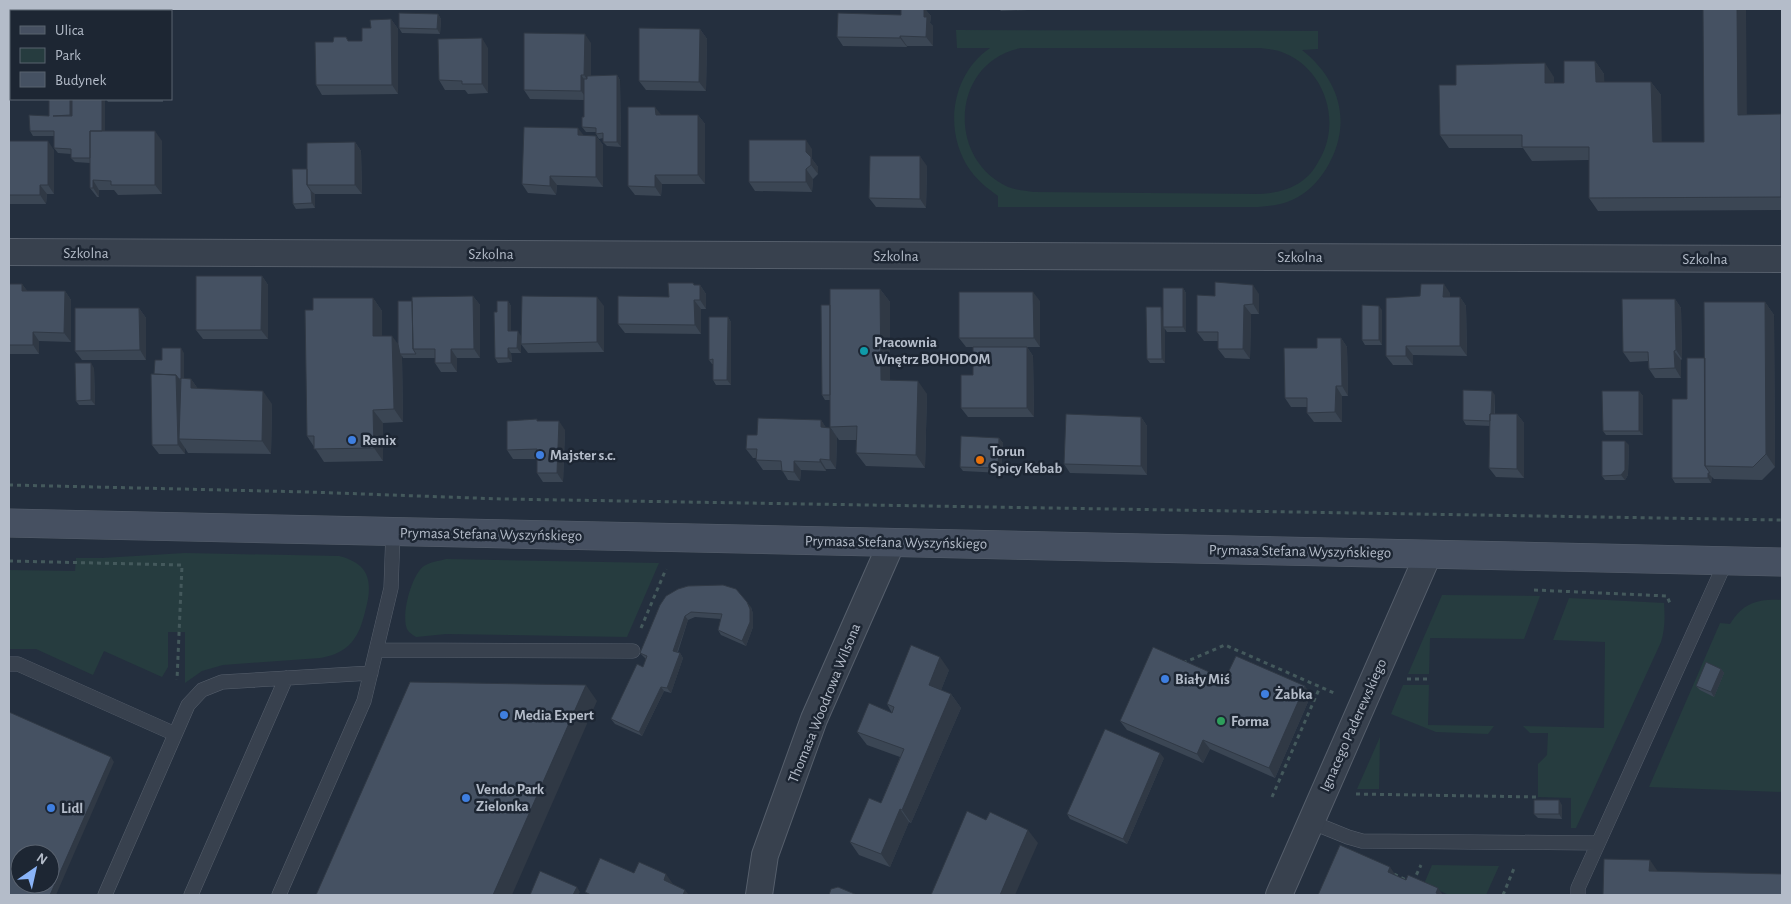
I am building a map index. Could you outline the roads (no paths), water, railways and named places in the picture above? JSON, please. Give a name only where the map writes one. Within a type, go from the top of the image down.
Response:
[{"type":"main road","name":"Prymasa Stefana Wyszyńskiego","points":[[9,523],[1782,562]]},
{"type":"street","name":"Szkolna","points":[[9,252],[1782,259]]},
{"type":"street","name":"Thomasa Woodrowa Wilsona","points":[[760,895],[765,855],[814,719],[892,542]]},
{"type":"street","name":"Ignacego Paderewskiego","points":[[1279,895],[1428,555]]},
{"type":"lane","points":[[279,895],[364,701],[391,588],[392,532]]},
{"type":"lane","points":[[1578,895],[1578,888],[1726,561]]},
{"type":"lane","points":[[376,650],[632,651]]},
{"type":"lane","points":[[9,664],[18,664],[175,734]]},
{"type":"lane","points":[[105,895],[188,705],[202,690],[222,682],[371,673]]},
{"type":"lane","points":[[191,895],[286,678]]},
{"type":"lane","points":[[1311,822],[1362,841],[1598,843]]},
{"type":"place","name":"Pracownia Wnętrz BOHODOM","points":[[864,351]]},
{"type":"place","name":"Renix","points":[[352,440]]},
{"type":"place","name":"Majster s.c.","points":[[540,455]]},
{"type":"place","name":"Torun Spicy Kebab","points":[[980,460]]},
{"type":"place","name":"Biały Miś","points":[[1165,679]]},
{"type":"place","name":"Żabka","points":[[1265,694]]},
{"type":"place","name":"Media Expert","points":[[504,715]]},
{"type":"place","name":"Forma","points":[[1221,721]]},
{"type":"place","name":"Vendo Park Zielonka","points":[[466,798]]},
{"type":"place","name":"Lidl","points":[[51,808]]}]
